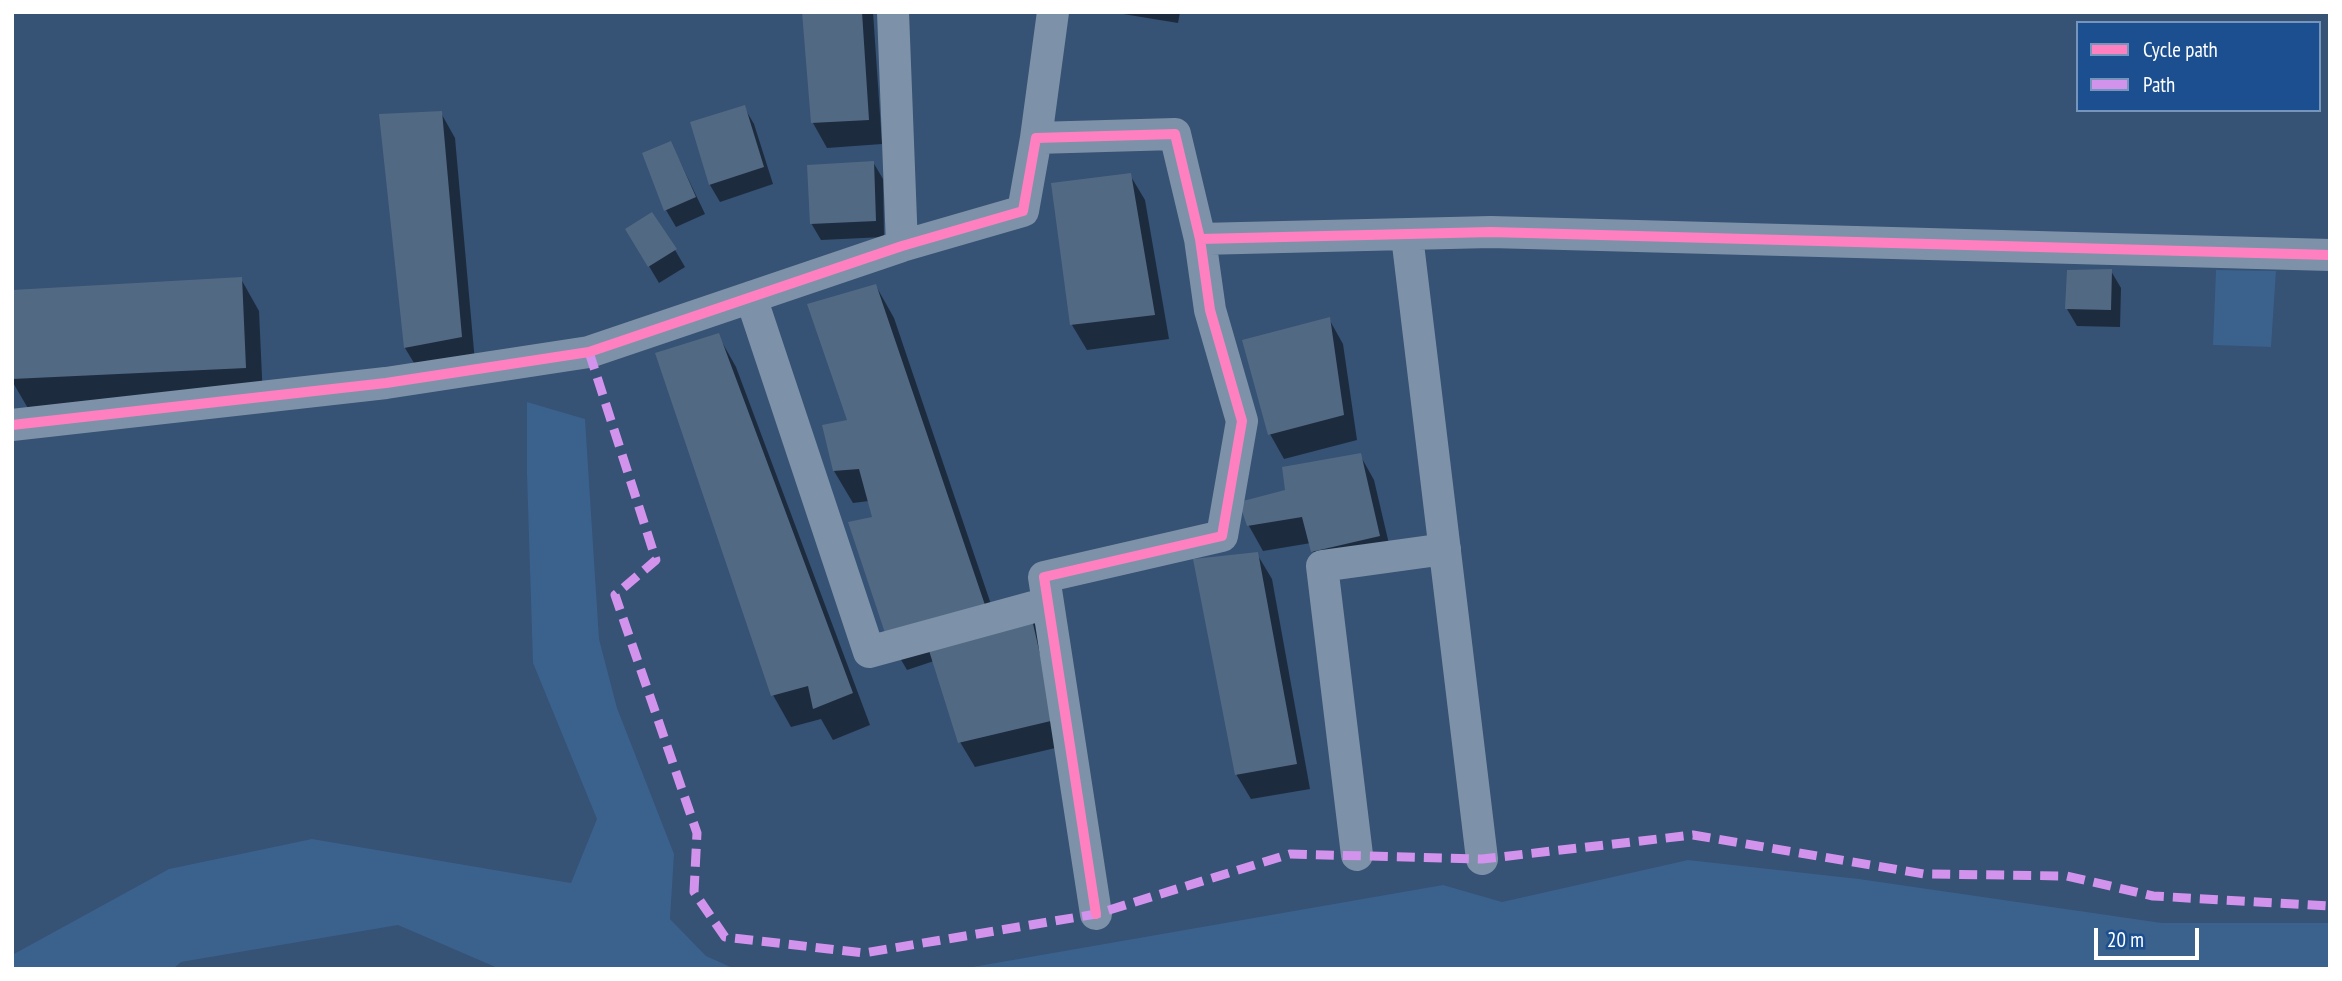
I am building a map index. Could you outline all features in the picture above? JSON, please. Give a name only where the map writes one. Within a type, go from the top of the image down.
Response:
[{"type":"street","points":[[893,12],[902,246]]},
{"type":"street","points":[[12,425],[386,383],[589,352],[902,246],[1023,211],[1053,12]]},
{"type":"street","points":[[1035,138],[1175,134],[1200,239],[1210,310],[1242,421],[1222,536],[1044,577],[1096,914]]},
{"type":"street","points":[[1200,239],[1491,232],[2330,255]]},
{"type":"street","points":[[1407,236],[1482,859]]},
{"type":"street","points":[[751,297],[869,652],[1048,603]]},
{"type":"street","points":[[1357,855],[1322,566],[1445,549]]},
{"type":"water","points":[[2216,270],[2276,271],[2271,347],[2213,345]]},
{"type":"water","points":[[527,402],[585,419],[599,639],[617,708],[674,854],[670,919],[706,956],[735,969],[500,969],[398,925],[181,962],[173,969],[12,969],[12,955],[169,869],[312,839],[571,883],[597,819],[533,663]]},
{"type":"water","points":[[1688,860],[1859,879],[2162,923],[2330,923],[2330,969],[961,969],[1443,885],[1502,902]]},
{"type":"building","points":[[802,12],[862,12],[869,120],[811,123]]},
{"type":"building","points":[[745,105],[764,167],[709,185],[690,122]]},
{"type":"building","points":[[442,111],[462,337],[404,348],[379,114]]},
{"type":"building","points":[[671,141],[696,197],[664,211],[642,153]]},
{"type":"building","points":[[874,161],[876,221],[810,224],[807,165]]},
{"type":"building","points":[[1131,173],[1155,315],[1070,325],[1051,183]]},
{"type":"building","points":[[652,212],[677,249],[648,267],[625,229]]},
{"type":"building","points":[[2112,269],[2111,310],[2065,309],[2067,270]]},
{"type":"building","points":[[242,277],[246,368],[12,379],[12,290]]},
{"type":"building","points":[[876,284],[985,605],[887,639],[848,522],[872,517],[859,469],[833,471],[822,425],[847,420],[807,304]]},
{"type":"building","points":[[1330,317],[1344,415],[1268,435],[1242,340]]},
{"type":"building","points":[[719,333],[853,693],[813,709],[808,686],[771,696],[655,353]]},
{"type":"building","points":[[1361,453],[1380,536],[1311,552],[1302,517],[1247,526],[1239,502],[1285,490],[1282,467]]},
{"type":"building","points":[[1258,552],[1297,764],[1235,775],[1193,559]]},
{"type":"building","points":[[1031,615],[1055,720],[958,743],[926,641]]},
{"type":"marked path","points":[[589,352],[656,560],[615,595],[697,833],[694,892],[725,937],[864,953],[1096,914],[1290,854],[1482,859],[1693,835],[1924,874],[2067,876],[2153,896],[2330,906]]},
{"type":"cycle path","points":[[12,425],[386,383],[589,352],[902,246],[1023,211],[1036,138],[1175,134],[1200,239],[1210,310],[1242,421],[1222,536],[1044,577],[1096,914]]},
{"type":"cycle path","points":[[1200,239],[1491,232],[2330,255]]}]
